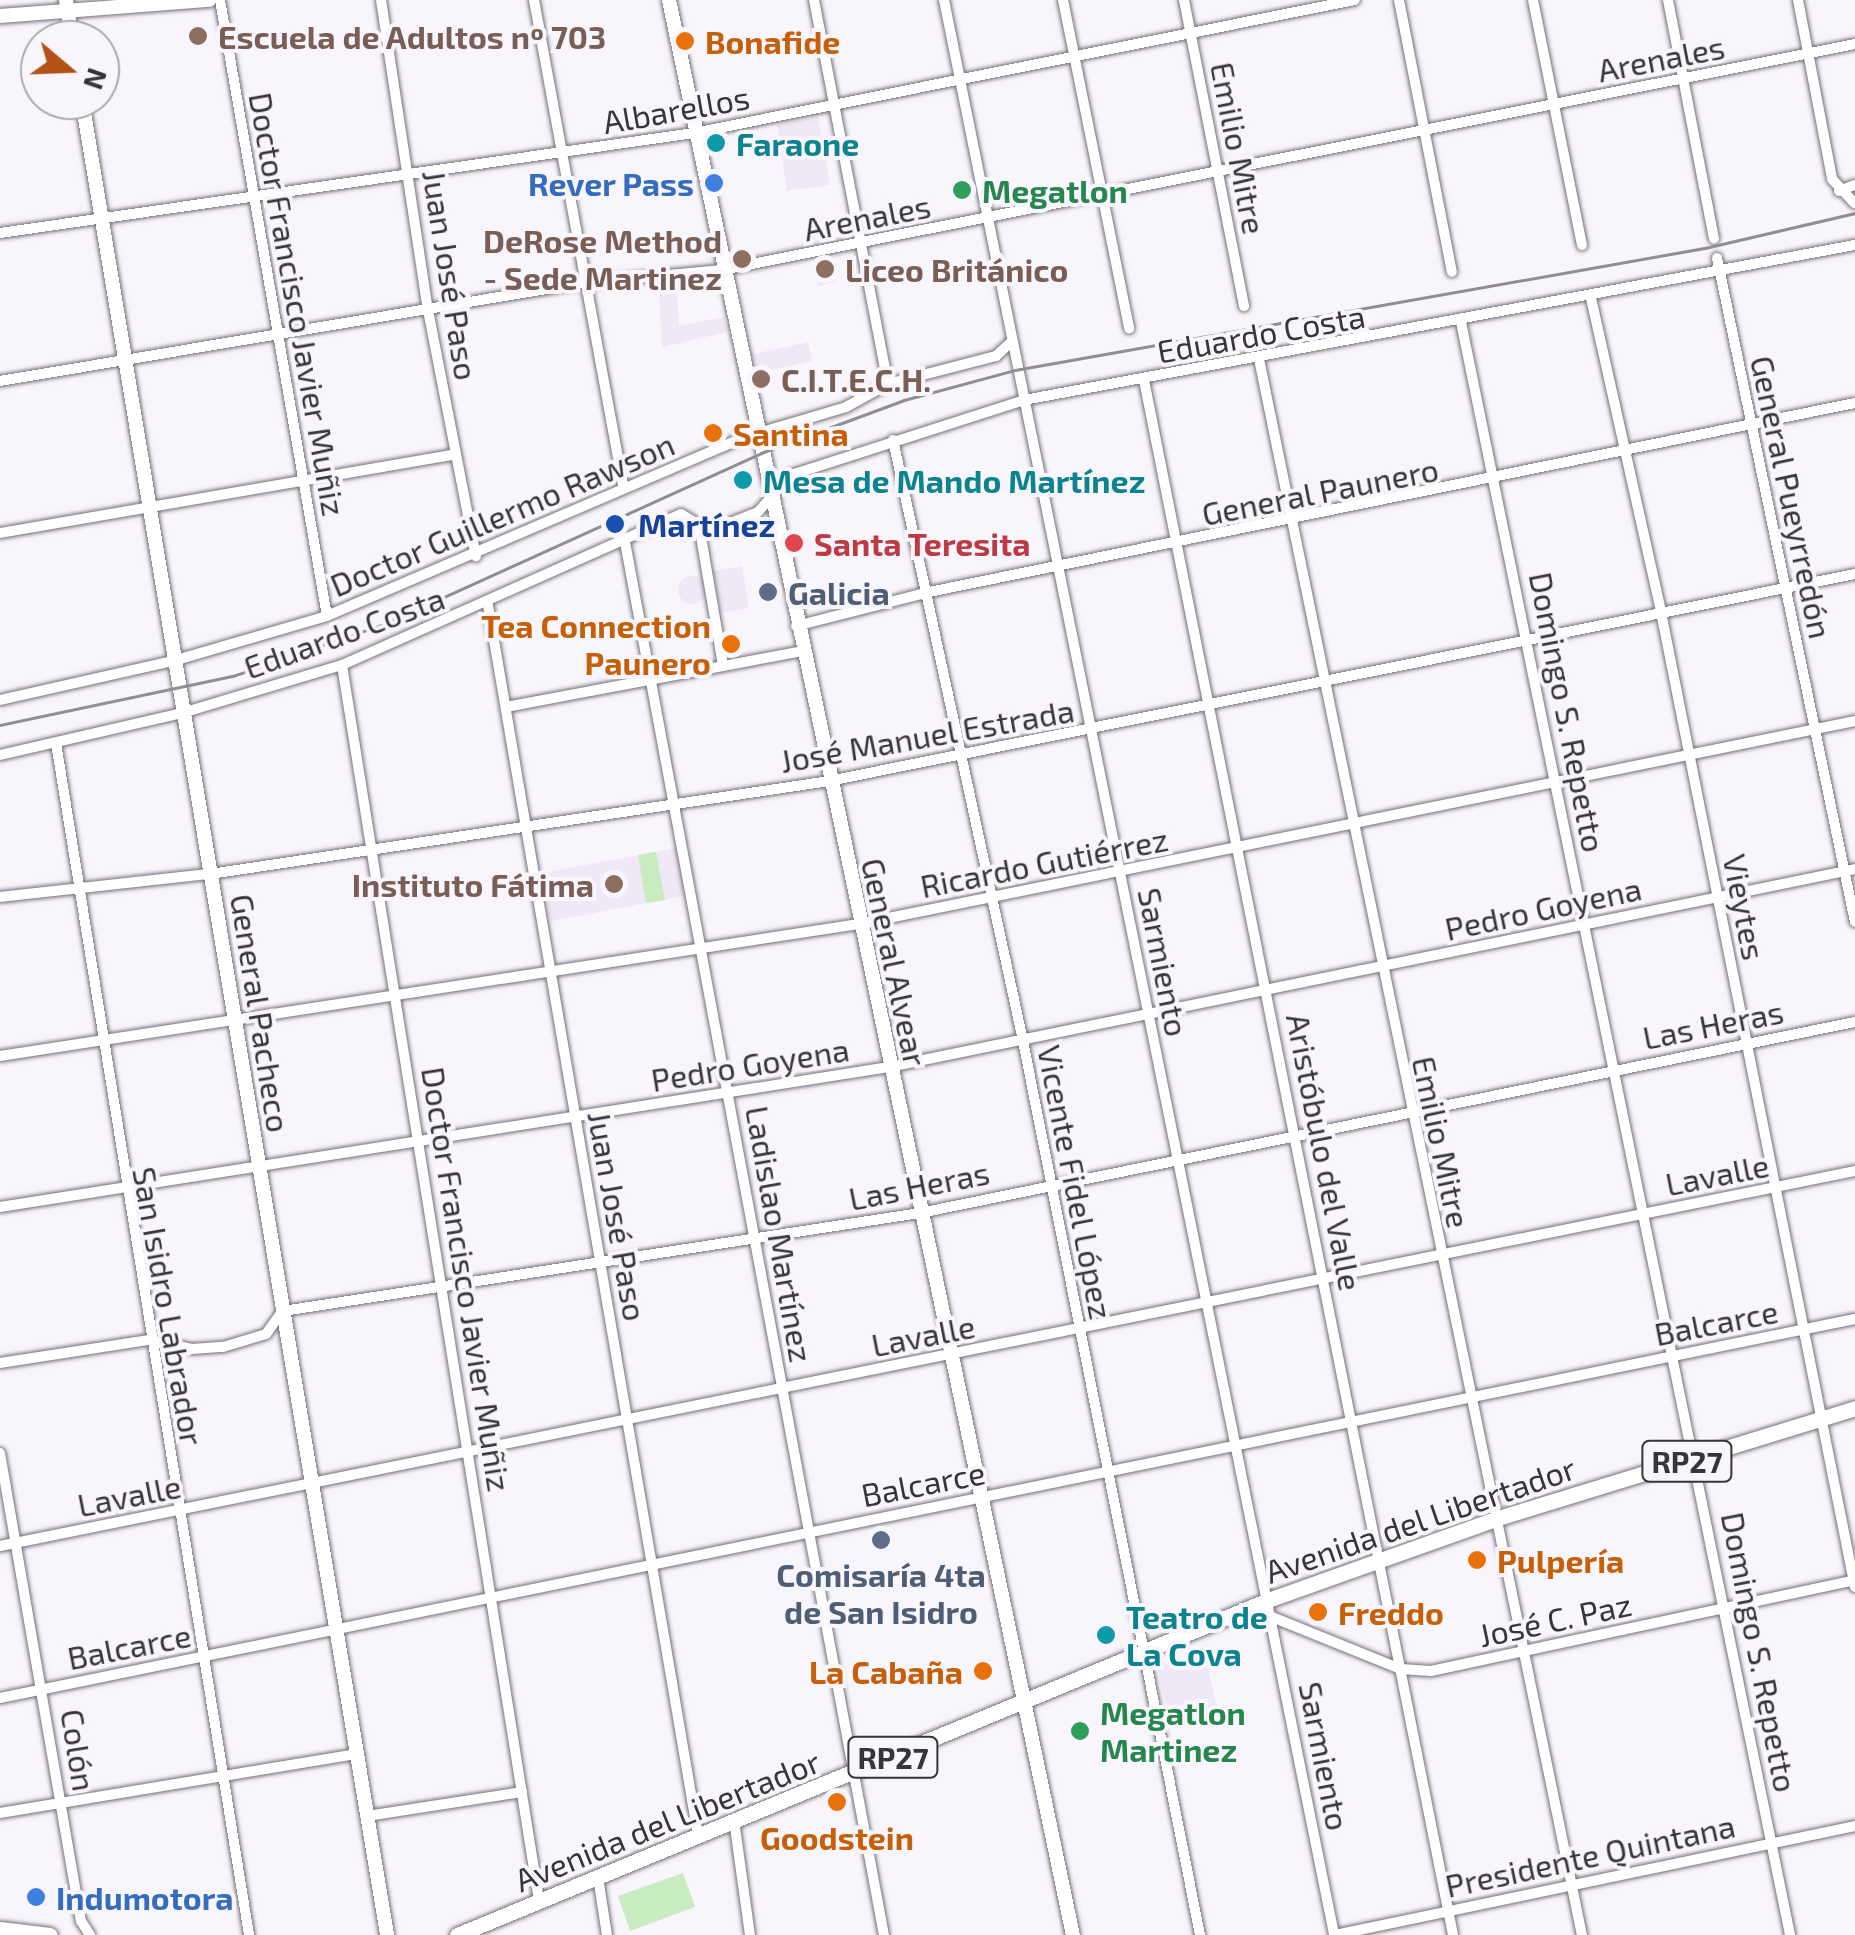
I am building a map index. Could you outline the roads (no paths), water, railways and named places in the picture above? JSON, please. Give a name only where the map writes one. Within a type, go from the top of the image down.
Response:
[{"type":"main road","name":"Avenida del Libertador","points":[[457,1935],[1268,1600],[1495,1518],[1855,1408]]},
{"type":"main road","points":[[0,1929],[50,1935]]},
{"type":"street","points":[[0,16],[209,0]]},
{"type":"street","name":"Doctor Francisco Javier Muñiz","points":[[220,0],[327,616]]},
{"type":"street","name":"Juan José Paso","points":[[382,0],[428,310],[476,556]]},
{"type":"street","points":[[534,0],[558,154],[624,488]]},
{"type":"street","name":"General Alvear","points":[[669,0],[795,626],[1073,1935]]},
{"type":"street","points":[[814,0],[888,384]]},
{"type":"street","name":"Sarmiento","points":[[944,0],[1010,343],[1179,1158],[1334,1935]]},
{"type":"street","points":[[1063,0],[1129,328]]},
{"type":"street","name":"Emilio Mitre","points":[[1184,0],[1244,306]]},
{"type":"street","name":"Albarellos","points":[[0,234],[251,192],[694,133],[1355,0]]},
{"type":"street","points":[[1399,0],[1452,272]]},
{"type":"street","points":[[1533,0],[1582,245]]},
{"type":"street","points":[[1668,0],[1714,239]]},
{"type":"street","points":[[1798,0],[1839,191],[1854,203]]},
{"type":"street","name":"Arenales","points":[[0,381],[582,283],[722,270],[860,245],[1855,44]]},
{"type":"street","name":"General Pacheco","points":[[85,120],[387,1935]]},
{"type":"street","points":[[1839,191],[1855,185]]},
{"type":"street","name":"Eduardo Costa","points":[[0,755],[182,713],[342,666],[488,605],[689,513],[702,534],[758,512],[791,475],[1024,400],[1720,274],[1855,245]]},
{"type":"street","name":"General Pueyrredón","points":[[1717,258],[1815,730],[1850,870],[1855,922]]},
{"type":"street","name":"Vieytes","points":[[1590,298],[1661,612],[1855,1582]]},
{"type":"street","name":"Domingo S. Repetto","points":[[1461,322],[1790,1935]]},
{"type":"street","name":"Doctor Guillermo Rawson","points":[[0,700],[173,661],[327,616],[476,556],[757,432],[846,407],[888,384],[982,361],[1010,343]]},
{"type":"street","name":"Emilio Mitre","points":[[1258,358],[1582,1935]]},
{"type":"street","name":"Aristóbulo del Valle","points":[[1144,380],[1354,1421],[1453,1935]]},
{"type":"street","name":"General Paunero","points":[[795,626],[929,592],[1291,523],[1855,403]]},
{"type":"street","name":"Vicente Fidel López","points":[[893,440],[929,592],[1023,1041],[1200,1935]]},
{"type":"street","points":[[0,532],[455,454]]},
{"type":"street","points":[[702,534],[724,666]]},
{"type":"street","name":"Ladislao Martínez","points":[[625,542],[704,948],[754,1240],[884,1935]]},
{"type":"street","name":"José Manuel Estrada","points":[[0,897],[210,874],[829,781],[1092,731],[1528,638],[1855,574]]},
{"type":"street","name":"Juan José Paso","points":[[488,605],[523,828],[654,1563],[698,1835]]},
{"type":"street","points":[[506,708],[801,652]]},
{"type":"street","name":"Doctor Francisco Javier Muñiz","points":[[342,666],[377,850],[418,1140],[539,1901]]},
{"type":"street","name":"Ricardo Gutiérrez","points":[[0,1056],[859,924],[1855,722]]},
{"type":"street","name":"San Isidro Labrador","points":[[56,743],[100,1042],[249,1935]]},
{"type":"street","name":"Pedro Goyena","points":[[0,1207],[123,1184],[889,1068],[1850,870]]},
{"type":"street","name":"Las Heras","points":[[283,1311],[920,1213],[1855,1022]]},
{"type":"street","name":"Lavalle","points":[[0,1546],[1855,1171]]},
{"type":"street","points":[[0,1363],[149,1340],[192,1349],[244,1343],[272,1329],[283,1311]]},
{"type":"street","name":"Balcarce","points":[[0,1698],[1855,1318]]},
{"type":"street","name":"Colón","points":[[0,1452],[82,1921],[90,1935]]},
{"type":"street","name":"José C. Paz","points":[[1272,1617],[1401,1669],[1431,1671],[1855,1582]]},
{"type":"street","points":[[0,1813],[357,1754]]},
{"type":"street","points":[[367,1816],[522,1792]]},
{"type":"street","points":[[734,1820],[750,1935]]},
{"type":"street","name":"Presidente Quintana","points":[[1334,1935],[1855,1826]]},
{"type":"street","points":[[598,1877],[607,1935]]},
{"type":"railway","points":[[0,725],[233,676],[387,623],[761,453],[904,400],[1015,370],[1705,248],[1855,213]]},
{"type":"place","name":"Escuela de Adultos nº 703","points":[[198,36]]},
{"type":"place","name":"Bonafide","points":[[685,41]]},
{"type":"place","name":"Faraone","points":[[716,143]]},
{"type":"place","name":"Rever Pass","points":[[714,183]]},
{"type":"place","name":"Megatlon","points":[[962,190]]},
{"type":"place","name":"DeRose Method - Sede Martinez","points":[[742,259]]},
{"type":"place","name":"Liceo Británico","points":[[825,269]]},
{"type":"place","name":"C.I.T.E.C.H.","points":[[761,379]]},
{"type":"place","name":"Santina","points":[[713,433]]},
{"type":"place","name":"Mesa de Mando Martínez","points":[[743,480]]},
{"type":"place","name":"Martínez","points":[[615,524]]},
{"type":"place","name":"Santa Teresita","points":[[794,543]]},
{"type":"place","name":"Galicia","points":[[768,592]]},
{"type":"place","name":"Tea Connection Paunero","points":[[731,644]]},
{"type":"place","name":"Instituto Fátima","points":[[614,884]]},
{"type":"place","name":"Comisaría 4ta de San Isidro","points":[[881,1540]]},
{"type":"place","name":"Pulpería","points":[[1477,1560]]},
{"type":"place","name":"Freddo","points":[[1318,1612]]},
{"type":"place","name":"Teatro de La Cova","points":[[1106,1635]]},
{"type":"place","name":"La Cabaña","points":[[983,1671]]},
{"type":"place","name":"Megatlon Martinez","points":[[1080,1731]]},
{"type":"place","name":"Goodstein","points":[[837,1802]]},
{"type":"place","name":"Indumotora","points":[[36,1897]]}]
